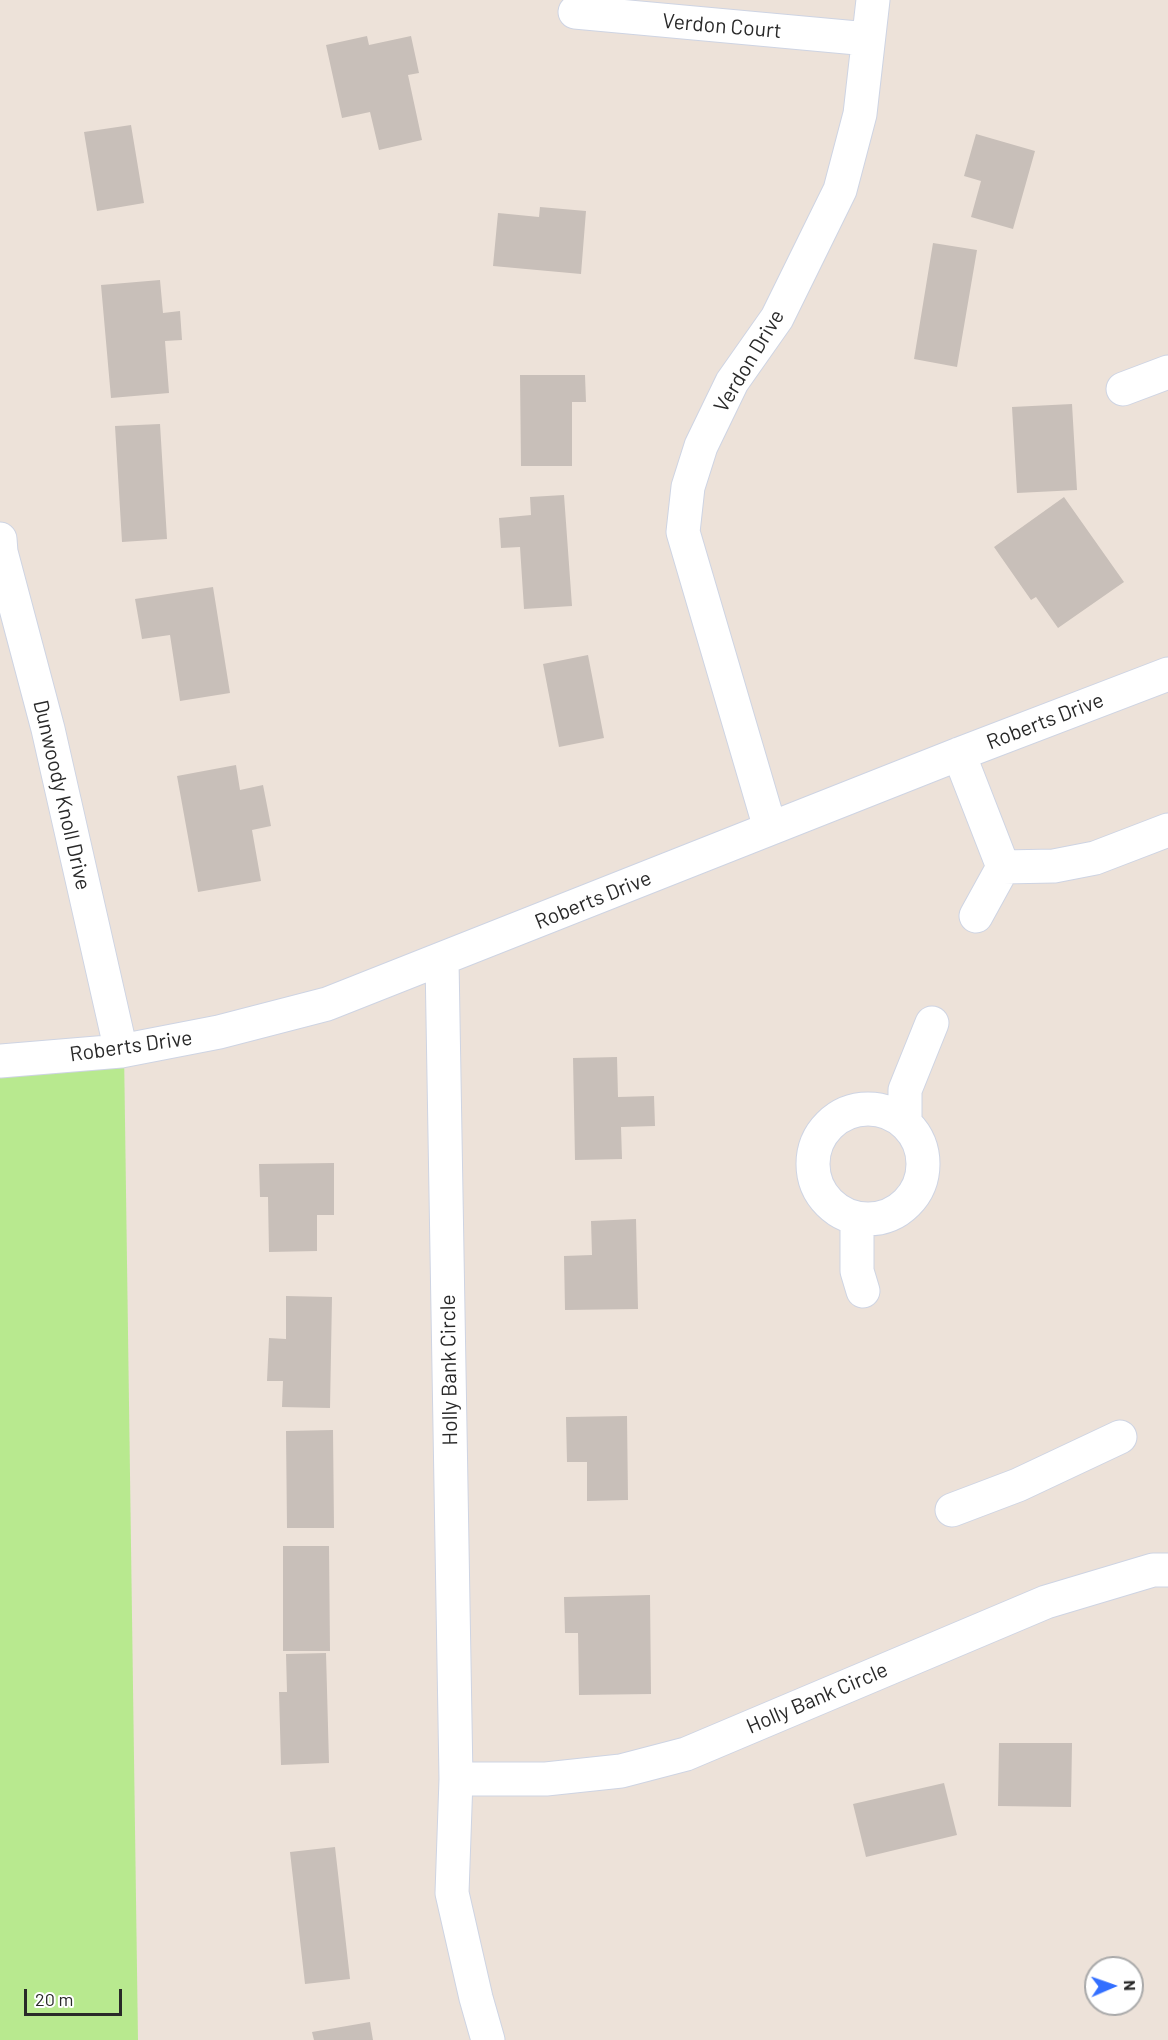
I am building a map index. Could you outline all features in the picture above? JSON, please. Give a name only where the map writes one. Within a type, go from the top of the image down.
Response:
[{"type":"street","name":"Verdon Drive","points":[[770,828],[684,532],[688,487],[701,446],[732,382],[777,318],[840,190],[860,114],[873,0]]},
{"type":"street","name":"Verdon Court","points":[[575,12],[868,39]]},
{"type":"street","points":[[1123,388],[1168,372]]},
{"type":"street","name":"Dunwoody Knoll Drive","points":[[0,539],[0,552],[48,729],[120,1051]]},
{"type":"street","name":"Roberts Drive","points":[[0,1061],[120,1051],[219,1032],[327,1004],[770,828],[1168,674]]},
{"type":"street","points":[[959,754],[1003,867]]},
{"type":"street","points":[[1003,867],[1054,866],[1095,858],[1168,830]]},
{"type":"street","points":[[976,916],[1003,867]]},
{"type":"street","name":"Holly Bank Circle","points":[[442,960],[456,1779],[452,1893],[488,2040]]},
{"type":"street","points":[[905,1122],[905,1090],[932,1023]]},
{"type":"street","points":[[871,1108],[889,1112],[905,1122],[916,1136],[922,1153],[923,1171],[918,1189],[908,1204],[893,1214],[876,1220],[857,1219],[840,1212],[826,1201],[816,1185],[812,1167],[815,1148],[823,1132],[836,1119],[852,1110],[871,1108]]},
{"type":"street","points":[[857,1219],[857,1271],[863,1291]]},
{"type":"street","points":[[952,1510],[1018,1485],[1120,1437]]},
{"type":"street","name":"Holly Bank Circle","points":[[456,1779],[546,1779],[621,1771],[686,1754],[1046,1602],[1153,1570],[1168,1570]]},
{"type":"green space","points":[[124,1050],[138,2040],[0,2040],[0,1061]]},
{"type":"building","points":[[367,36],[369,45],[411,36],[419,73],[408,75],[422,140],[379,150],[370,112],[342,118],[326,45]]},
{"type":"building","points":[[131,125],[144,203],[97,211],[84,132]]},
{"type":"building","points":[[976,134],[1035,151],[1013,229],[971,217],[981,181],[964,176]]},
{"type":"building","points":[[540,207],[586,211],[581,274],[493,266],[498,213],[539,217]]},
{"type":"building","points":[[933,243],[977,250],[957,367],[914,359]]},
{"type":"building","points":[[160,280],[163,313],[180,311],[182,340],[165,341],[169,393],[111,398],[101,285]]},
{"type":"building","points":[[520,375],[585,375],[586,402],[572,402],[572,466],[521,466]]},
{"type":"building","points":[[1072,404],[1077,490],[1017,493],[1012,407]]},
{"type":"building","points":[[160,424],[167,539],[122,542],[115,426]]},
{"type":"building","points":[[564,495],[572,606],[524,609],[520,547],[501,548],[499,518],[531,515],[530,497]]},
{"type":"building","points":[[1064,497],[1124,582],[1058,628],[1036,597],[1031,600],[994,547]]},
{"type":"building","points":[[213,587],[230,693],[180,701],[170,635],[142,639],[135,599]]},
{"type":"building","points":[[588,655],[604,738],[559,747],[543,664]]},
{"type":"building","points":[[236,765],[240,790],[263,785],[271,826],[252,830],[261,881],[198,892],[177,776]]},
{"type":"building","points":[[617,1057],[618,1097],[654,1096],[655,1126],[621,1127],[622,1159],[575,1160],[573,1058]]},
{"type":"building","points":[[334,1163],[334,1215],[317,1215],[317,1251],[269,1252],[268,1197],[260,1197],[259,1164]]},
{"type":"building","points":[[636,1219],[638,1309],[565,1310],[564,1256],[592,1255],[591,1221]]},
{"type":"building","points":[[286,1296],[332,1297],[330,1408],[282,1407],[283,1381],[267,1381],[269,1338],[286,1339]]},
{"type":"building","points":[[627,1416],[628,1500],[587,1501],[587,1462],[567,1462],[566,1417]]},
{"type":"building","points":[[333,1430],[334,1528],[287,1528],[286,1431]]},
{"type":"building","points":[[283,1546],[329,1546],[330,1651],[283,1651]]},
{"type":"building","points":[[650,1595],[651,1694],[579,1695],[578,1633],[565,1633],[564,1597]]},
{"type":"building","points":[[326,1653],[329,1763],[281,1765],[279,1692],[287,1692],[286,1654]]},
{"type":"building","points":[[999,1743],[1072,1743],[1071,1807],[998,1806]]},
{"type":"building","points":[[944,1783],[957,1835],[866,1857],[853,1804]]},
{"type":"building","points":[[335,1847],[350,1979],[305,1984],[290,1852]]},
{"type":"building","points":[[370,2022],[373,2040],[314,2040],[312,2032]]}]
